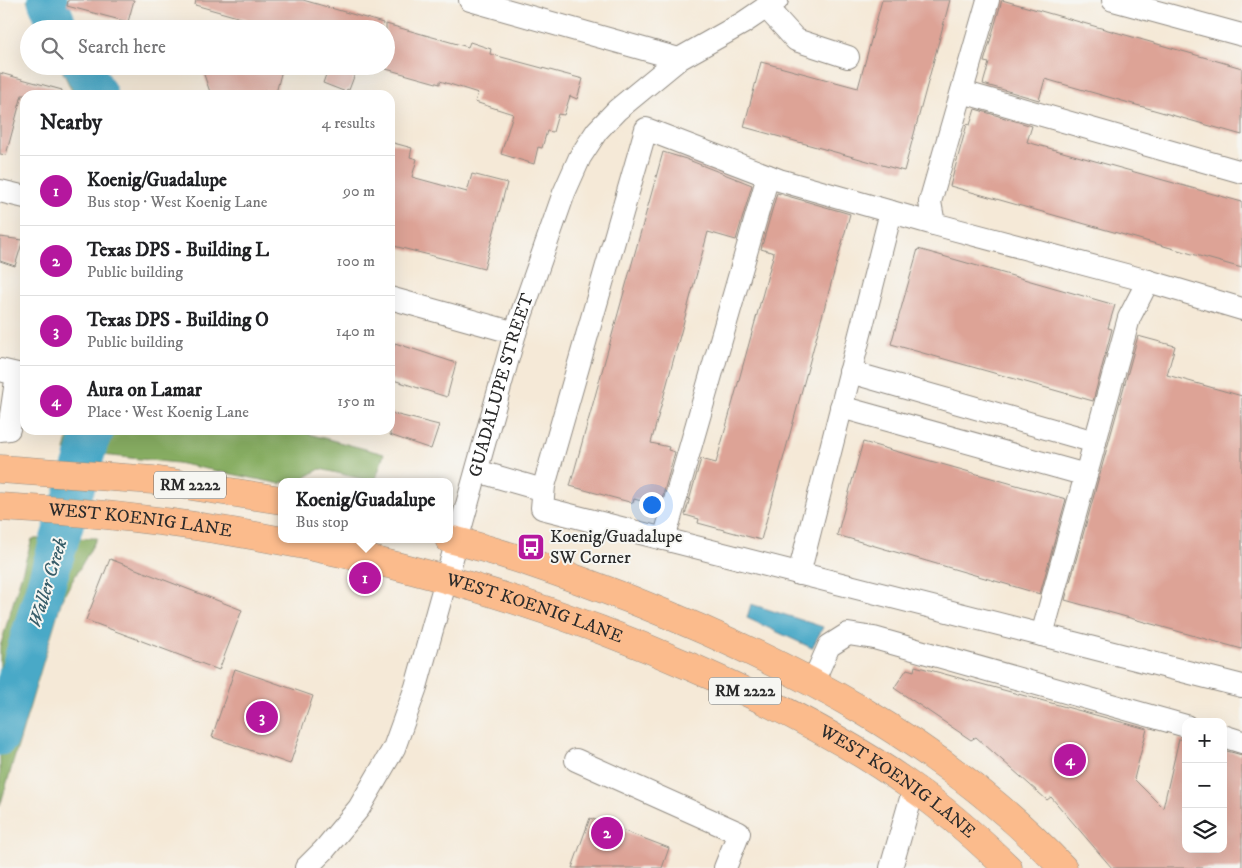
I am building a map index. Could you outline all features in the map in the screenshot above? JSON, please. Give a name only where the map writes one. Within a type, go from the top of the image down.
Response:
[{"type":"main road","name":"RM 2222","points":[[0,469],[98,476],[223,490],[278,499]]},
{"type":"main road","name":"WEST KOENIG LANE","points":[[0,508],[90,514],[207,527],[278,539]]},
{"type":"main road","name":"RM 2222","points":[[453,540],[526,562],[674,617],[747,649],[813,682],[880,720],[932,755],[993,802],[1063,868]]},
{"type":"main road","name":"WEST KOENIG LANE","points":[[298,543],[446,580],[597,628],[706,673],[804,720],[860,752],[914,788],[970,831],[1008,868]]},
{"type":"street","points":[[470,0],[678,60]]},
{"type":"street","points":[[934,224],[930,202],[988,0]]},
{"type":"street","points":[[1113,0],[1242,35]]},
{"type":"street","points":[[772,4],[796,40],[848,57]]},
{"type":"street","name":"GUADALUPE STREET","points":[[453,540],[477,471],[515,333],[564,193],[580,157],[597,131],[617,110],[678,60],[772,4]]},
{"type":"street","points":[[962,92],[1242,172]]},
{"type":"street","points":[[617,110],[646,128],[768,176],[934,224],[1148,281],[1242,309]]},
{"type":"street","points":[[646,128],[543,490],[542,508],[1242,686]]},
{"type":"street","points":[[664,539],[768,176]]},
{"type":"street","points":[[0,191],[20,197]]},
{"type":"street","points":[[799,574],[891,212]]},
{"type":"street","points":[[1042,635],[1129,318],[1148,281]]},
{"type":"street","points":[[395,299],[515,333]]},
{"type":"street","points":[[0,430],[9,429],[8,372]]},
{"type":"street","points":[[850,372],[1095,442]]},
{"type":"street","points":[[842,407],[1086,475]]},
{"type":"street","points":[[477,471],[543,490]]},
{"type":"street","name":"GUADALUPE STREET","points":[[306,868],[324,850],[359,808],[394,748],[416,687],[446,580],[452,543]]},
{"type":"street","points":[[813,682],[829,646],[848,634],[874,638],[1182,725]]},
{"type":"street","points":[[1227,737],[1242,742]]},
{"type":"street","points":[[576,760],[739,833],[725,868]]},
{"type":"street","points":[[891,868],[914,788]]},
{"type":"green space","points":[[27,0],[64,0],[70,20],[37,20]]},
{"type":"green space","points":[[64,75],[103,75],[113,90],[72,90]]},
{"type":"green space","points":[[69,435],[313,435],[384,454],[376,478],[358,478],[320,469],[304,478],[278,478],[278,483],[177,463],[65,451]]},
{"type":"green space","points":[[97,538],[62,599],[0,806],[0,647],[32,539]]},
{"type":"water","points":[[751,604],[823,627],[812,648],[747,618]]},
{"type":"building","points":[[68,0],[134,0],[129,20],[120,20],[67,6]]},
{"type":"building","points":[[196,0],[303,0],[373,20],[248,20],[195,5]]},
{"type":"building","points":[[882,0],[950,0],[904,171],[744,127],[761,62],[858,88]]},
{"type":"building","points":[[1002,0],[1242,68],[1242,135],[1045,79],[1039,100],[983,84],[989,63],[984,62]]},
{"type":"building","points":[[395,27],[468,47],[470,42],[491,49],[490,54],[583,79],[577,99],[570,96],[564,115],[558,114],[553,132],[547,131],[542,148],[538,147],[534,164],[501,154],[513,114],[475,102],[478,93],[440,81],[440,84],[395,72]]},
{"type":"building","points":[[0,73],[62,90],[20,90],[20,102],[6,155],[0,154]]},
{"type":"building","points":[[204,75],[281,75],[277,90],[209,90]]},
{"type":"building","points":[[326,75],[355,75],[349,90],[341,90],[323,83]]},
{"type":"building","points":[[975,109],[1032,126],[1027,142],[1242,202],[1242,268],[950,186],[967,124],[970,125]]},
{"type":"building","points":[[395,143],[412,148],[410,157],[417,159],[412,177],[467,192],[472,174],[507,183],[484,269],[395,246]]},
{"type":"building","points":[[663,152],[752,185],[736,240],[708,232],[651,443],[669,447],[668,450],[675,452],[660,506],[634,499],[633,503],[570,486]]},
{"type":"building","points":[[777,193],[850,214],[761,540],[698,523],[699,519],[685,515],[701,459],[716,463],[774,253],[761,249]]},
{"type":"building","points":[[0,237],[20,240],[20,250],[15,266],[0,261]]},
{"type":"building","points":[[918,249],[1115,305],[1108,328],[1112,329],[1093,401],[891,344]]},
{"type":"building","points":[[1138,336],[1175,346],[1167,375],[1242,396],[1242,649],[1065,600]]},
{"type":"building","points":[[395,343],[456,363],[447,397],[395,381]]},
{"type":"building","points":[[395,414],[439,425],[431,449],[390,435],[395,435]]},
{"type":"building","points":[[863,442],[1066,499],[1040,594],[837,535]]},
{"type":"building","points":[[110,559],[242,610],[219,670],[86,620]]},
{"type":"building","points":[[915,666],[1147,729],[1134,779],[1163,808],[1179,739],[1182,739],[1182,853],[1227,853],[1227,751],[1242,755],[1242,868],[1112,868],[1051,797],[1047,800],[976,737],[971,740],[894,688],[907,669],[914,671]]},
{"type":"building","points":[[235,669],[313,696],[290,764],[212,737]]},
{"type":"building","points":[[590,818],[669,848],[662,868],[572,868]]},
{"type":"waterway","name":"Waller Creek","points":[[47,0],[55,20]]},
{"type":"waterway","name":"Waller Creek","points":[[87,75],[95,90]]},
{"type":"waterway","name":"Waller Creek","points":[[0,736],[92,435]]},
{"type":"place","name":"Koenig/Guadalupe SW Corner","points":[[531,547]]},
{"type":"place","name":"Koenig/Guadalupe","points":[[365,578]]},
{"type":"place","name":"Texas DPS - Building O","points":[[262,717]]},
{"type":"place","name":"Aura on Lamar","points":[[1070,760]]},
{"type":"place","name":"Texas DPS - Building L","points":[[607,833]]}]
